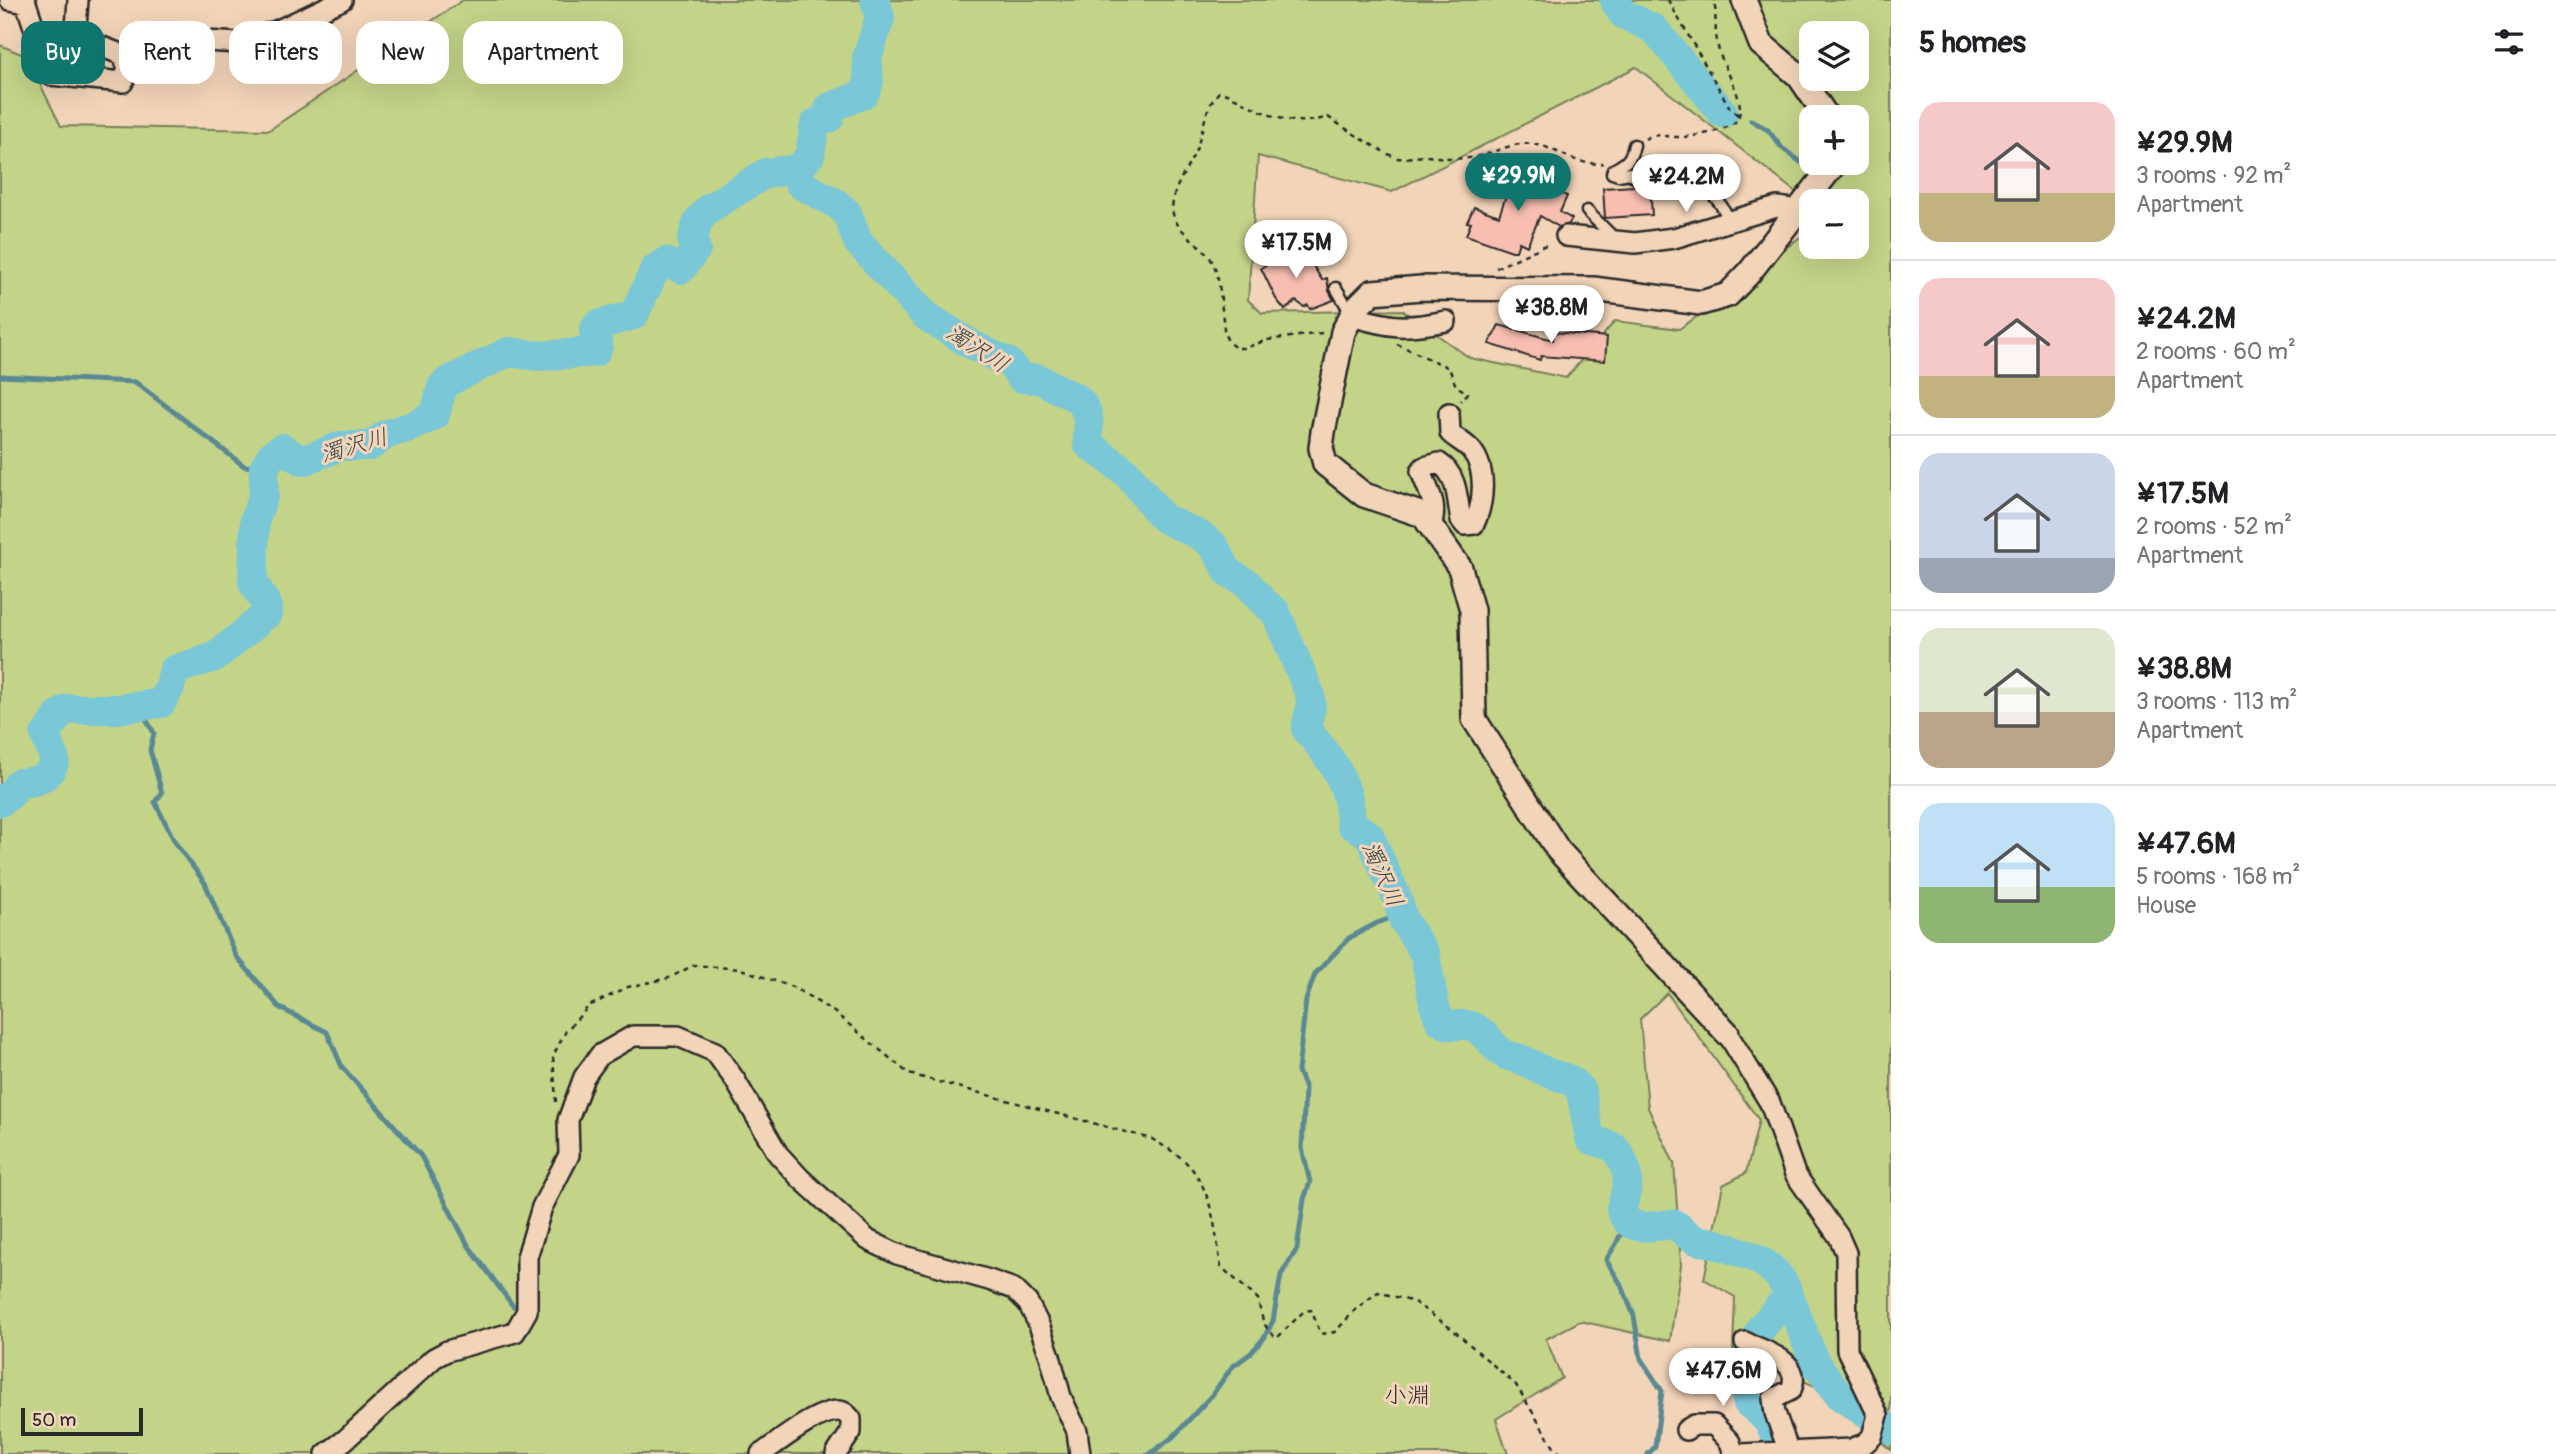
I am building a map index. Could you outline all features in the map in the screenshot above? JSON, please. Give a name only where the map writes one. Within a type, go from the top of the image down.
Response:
[{"type":"street","points":[[78,0],[76,28],[87,41],[119,53]]},
{"type":"street","points":[[215,42],[238,43],[276,31],[342,0]]},
{"type":"street","points":[[1744,0],[1761,44],[1799,76],[1819,105]]},
{"type":"street","points":[[0,1],[26,2],[50,75],[119,82]]},
{"type":"street","points":[[1815,189],[1826,175]]},
{"type":"street","points":[[1566,236],[1635,243],[1674,238],[1777,207],[1799,210]]},
{"type":"street","points":[[1741,1454],[1851,1449],[1864,1444],[1872,1437],[1878,1415],[1847,1350],[1846,1253],[1839,1237],[1796,1174],[1770,1103],[1727,1033],[1558,850],[1475,719],[1472,610],[1460,568],[1423,515],[1364,495],[1325,464],[1321,449],[1322,432],[1347,324],[1372,292],[1421,288],[1593,289],[1701,303],[1728,295],[1799,210]]},
{"type":"street","points":[[1347,324],[1405,328],[1446,321]]},
{"type":"street","points":[[1431,525],[1434,519],[1433,508],[1431,492],[1421,471],[1424,467],[1439,463],[1446,468],[1453,478],[1461,520],[1465,525],[1474,524],[1483,493],[1476,458],[1472,449],[1450,433],[1449,413]]},
{"type":"street","points":[[326,1454],[435,1358],[447,1351],[515,1332],[527,1311],[527,1257],[542,1207],[569,1155],[568,1120],[584,1077],[600,1055],[633,1036],[678,1036],[715,1052],[735,1080],[778,1154],[867,1240],[897,1254],[1014,1289],[1028,1303],[1039,1325],[1051,1356],[1061,1397],[1077,1431],[1080,1454]]},
{"type":"street","points":[[1745,1342],[1779,1357],[1792,1369],[1795,1377],[1791,1390],[1773,1399],[1775,1413],[1789,1452]]},
{"type":"street","points":[[761,1454],[814,1419],[836,1410],[846,1412],[851,1419],[851,1432],[836,1454]]},
{"type":"street","points":[[1686,1430],[1694,1425],[1714,1425],[1730,1442],[1734,1454]]},
{"type":"lane","points":[[1634,145],[1632,157],[1612,173],[1630,173],[1636,178]]},
{"type":"lane","points":[[1669,192],[1683,184],[1701,185],[1718,199],[1731,222]]},
{"type":"lane","points":[[1587,211],[1617,241]]},
{"type":"lane","points":[[1336,288],[1347,324]]},
{"type":"path","points":[[1668,0],[1730,107],[1739,116]]},
{"type":"path","points":[[1634,145],[1651,135],[1676,137],[1727,129],[1739,116],[1739,98],[1719,52],[1715,0]]},
{"type":"path","points":[[1347,324],[1319,333],[1267,340],[1245,348],[1236,348],[1229,343],[1225,335],[1218,282],[1212,262],[1195,240],[1178,226],[1172,210],[1176,189],[1197,149],[1211,101],[1219,92],[1282,121],[1320,120],[1328,117],[1396,158],[1423,156],[1454,159],[1479,156],[1525,143],[1535,144],[1590,165],[1605,162]]},
{"type":"path","points":[[1493,270],[1566,236]]},
{"type":"path","points":[[1397,344],[1449,368],[1456,386],[1468,393],[1449,413]]},
{"type":"path","points":[[568,1120],[556,1108],[554,1056],[566,1031],[589,1006],[628,987],[669,978],[694,965],[741,969],[794,988],[834,1012],[909,1074],[1152,1139],[1182,1158],[1205,1188],[1221,1267],[1258,1299],[1261,1318],[1270,1333],[1277,1338],[1304,1311],[1311,1310],[1321,1334],[1335,1332],[1357,1308],[1378,1292],[1414,1302],[1452,1329],[1516,1385],[1555,1449],[1562,1454]]},
{"type":"green space","points":[[463,0],[1891,0],[1891,1450],[1815,1386],[1733,1350],[1735,1297],[1704,1279],[1723,1185],[1746,1173],[1759,1120],[1667,993],[1640,1019],[1648,1108],[1674,1163],[1681,1265],[1670,1341],[1580,1321],[1546,1339],[1562,1378],[1496,1419],[1508,1454],[0,1454],[0,45],[21,54],[21,84],[40,84],[61,126],[269,130],[338,84],[342,84],[342,81],[356,72],[356,84],[449,84],[449,21],[432,21]],"holes":[[[1636,67],[1799,195],[1799,189],[1869,189],[1869,259],[1799,259],[1799,238],[1728,295],[1679,329],[1615,321],[1566,378],[1470,358],[1402,310],[1262,313],[1248,300],[1258,156],[1392,192]]]},
{"type":"building","points":[[1505,164],[1517,170],[1515,174],[1567,196],[1560,212],[1572,219],[1569,224],[1559,227],[1540,216],[1527,246],[1519,242],[1516,251],[1466,235],[1471,223],[1467,222],[1474,207],[1499,216],[1510,184],[1498,180]]},
{"type":"building","points":[[1650,185],[1652,215],[1605,218],[1603,188]]},
{"type":"building","points":[[1299,243],[1322,280],[1327,278],[1334,300],[1310,309],[1308,305],[1304,307],[1296,301],[1285,310],[1276,299],[1261,268]]},
{"type":"building","points":[[1499,325],[1553,340],[1554,332],[1607,337],[1605,361],[1541,356],[1540,360],[1489,344]]},
{"type":"waterway","name":"濁沢川","points":[[875,0],[880,18],[867,58],[869,82],[864,94],[829,108],[829,118],[815,124],[810,155],[799,169],[800,184],[837,204],[847,213],[858,242],[926,316],[972,345],[1009,363],[1021,378],[1039,379],[1078,399],[1086,410],[1088,444],[1127,473],[1163,518],[1201,536],[1213,545],[1229,573],[1247,583],[1263,602],[1275,611],[1310,694],[1311,705],[1306,729],[1338,772],[1347,796],[1351,824],[1369,835],[1397,898],[1404,921],[1425,954],[1434,1004],[1440,1021],[1449,1025],[1476,1028],[1504,1054],[1569,1080],[1577,1086],[1581,1091],[1590,1139],[1614,1147],[1624,1163],[1627,1184],[1621,1209],[1629,1222],[1643,1227],[1674,1224],[1696,1240],[1710,1242],[1759,1260],[1769,1266],[1784,1284],[1789,1296],[1761,1328],[1756,1338],[1745,1391],[1748,1403],[1770,1424],[1775,1437],[1775,1454]]},
{"type":"waterway","points":[[1614,0],[1623,14],[1654,29],[1723,113]]},
{"type":"waterway","points":[[1751,120],[1768,130],[1782,148],[1799,161]]},
{"type":"waterway","name":"濁沢川","points":[[0,802],[11,794],[19,783],[38,780],[50,771],[55,760],[45,735],[59,715],[68,709],[117,709],[161,703],[170,687],[174,670],[215,657],[267,614],[268,607],[253,582],[255,519],[264,494],[264,468],[271,456],[282,448],[302,461],[341,446],[370,446],[387,434],[413,426],[435,415],[442,387],[447,382],[508,352],[539,356],[595,352],[598,346],[594,331],[598,325],[634,315],[655,269],[666,262],[681,269],[696,249],[692,241],[698,221],[708,209],[766,173],[799,169]]},
{"type":"waterway","points":[[0,376],[135,382],[244,466],[264,468]]},
{"type":"waterway","points":[[138,705],[154,733],[150,750],[162,793],[155,802],[176,844],[205,883],[236,956],[280,1008],[327,1032],[342,1067],[421,1156],[468,1245],[513,1306]]},
{"type":"waterway","points":[[1150,1454],[1173,1437],[1212,1395],[1232,1367],[1251,1353],[1264,1338],[1273,1321],[1281,1275],[1297,1249],[1304,1199],[1310,1182],[1302,1148],[1305,1089],[1298,1071],[1306,1000],[1315,974],[1349,938],[1377,923],[1402,914]]},
{"type":"waterway","points":[[1626,1222],[1606,1260],[1622,1286],[1634,1316],[1641,1359],[1662,1391],[1655,1447],[1648,1454]]},
{"type":"waterway","points":[[1789,1296],[1814,1361],[1839,1395],[1891,1430]]},
{"type":"district","name":"小淵","points":[[1407,1395]]}]
